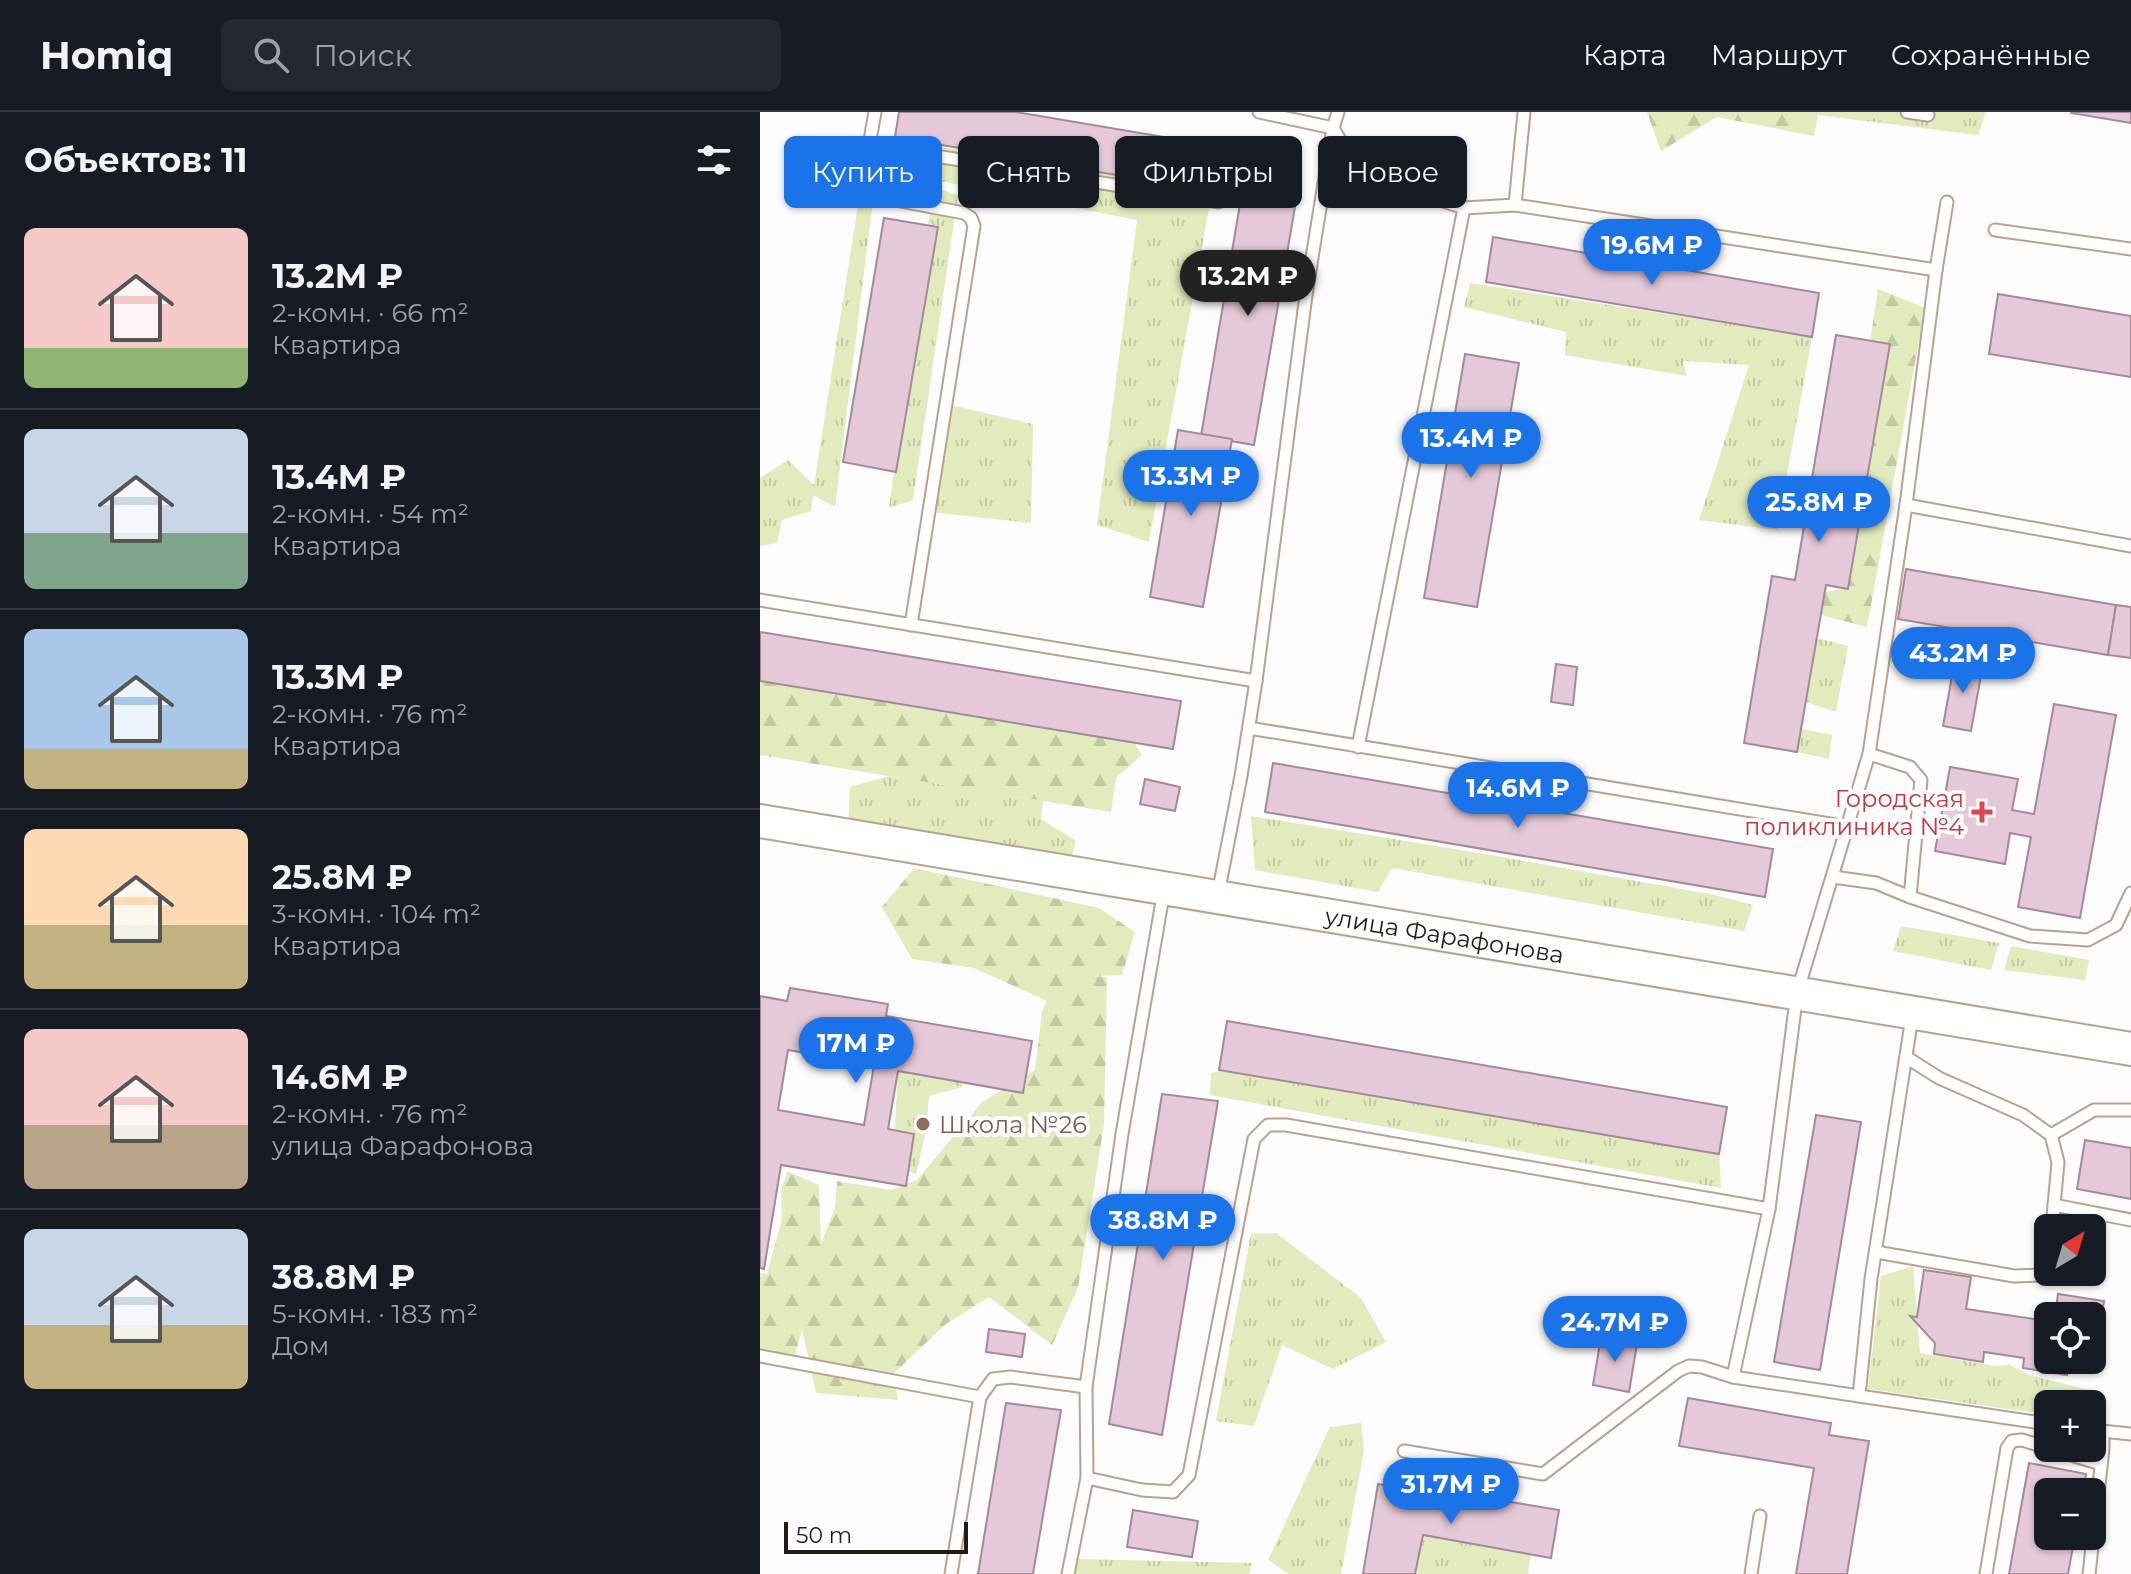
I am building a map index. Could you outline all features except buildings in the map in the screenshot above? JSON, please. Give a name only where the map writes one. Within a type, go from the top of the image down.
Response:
[{"type":"street","name":"улица Фарафонова","points":[[760,821],[2131,1049]]},
{"type":"lane","points":[[870,136],[875,112]]},
{"type":"lane","points":[[1259,112],[1333,128],[1338,136]]},
{"type":"lane","points":[[1218,897],[1249,728],[1306,295],[1338,112]]},
{"type":"lane","points":[[1515,205],[1524,112]]},
{"type":"lane","points":[[1907,112],[1928,115]]},
{"type":"lane","points":[[942,157],[1115,185]]},
{"type":"lane","points":[[1733,1377],[1769,1209],[1797,993],[1869,754],[1947,202]]},
{"type":"lane","points":[[1467,208],[1515,205],[1936,270]]},
{"type":"lane","points":[[911,625],[974,226],[971,218],[964,213],[937,208]]},
{"type":"lane","points":[[1358,747],[1464,208]]},
{"type":"lane","points":[[1995,230],[2131,249]]},
{"type":"lane","points":[[1906,505],[2131,546]]},
{"type":"lane","points":[[760,600],[1256,681]]},
{"type":"lane","points":[[1249,728],[1848,827]]},
{"type":"lane","points":[[1869,754],[1910,767],[1921,780],[1910,897]]},
{"type":"lane","points":[[1833,877],[1876,883],[2030,936],[2088,940],[2116,925],[2131,893]]},
{"type":"lane","points":[[1068,1574],[1087,1478],[1086,1387],[1122,1134],[1164,888]]},
{"type":"lane","points":[[1859,1396],[1876,1252],[1913,1013]]},
{"type":"lane","points":[[1906,1057],[1939,1078],[2023,1115],[2051,1135],[2058,1162],[2053,1214]]},
{"type":"lane","points":[[2051,1135],[2094,1110],[2131,1110]]},
{"type":"lane","points":[[1087,1478],[1142,1490],[1173,1492],[1189,1475],[1254,1139],[1268,1125],[1301,1127],[1769,1209]]},
{"type":"lane","points":[[2054,1205],[2131,1220]]},
{"type":"lane","points":[[1876,1252],[2014,1276],[2034,1275]]},
{"type":"lane","points":[[760,1356],[980,1397]]},
{"type":"lane","points":[[1404,1451],[1543,1474],[1678,1371],[1689,1366],[1733,1377],[2034,1422]]},
{"type":"lane","points":[[951,1574],[980,1397],[993,1379],[1010,1377],[1086,1387]]},
{"type":"lane","points":[[2106,1432],[2131,1434]]},
{"type":"lane","points":[[1986,1574],[2007,1448],[2012,1441],[2034,1444]]},
{"type":"lane","points":[[2089,1574],[2101,1464],[2094,1462]]},
{"type":"lane","points":[[1751,1574],[1760,1516]]},
{"type":"green space","points":[[1647,112],[1822,112],[1818,115],[1814,136],[1717,117],[1661,151]]},
{"type":"green space","points":[[1822,112],[1986,112],[1978,135],[1818,115]]},
{"type":"green space","points":[[942,147],[958,150],[958,185],[942,181]]},
{"type":"green space","points":[[1099,173],[1115,175],[1115,208],[1209,208],[1149,542],[1097,525],[1137,220],[1076,208],[1099,208]]},
{"type":"green space","points":[[942,190],[958,195],[913,500],[889,508],[930,208],[942,208]]},
{"type":"green space","points":[[858,208],[872,208],[835,507],[813,495],[811,511],[782,520],[777,543],[760,546],[760,478],[788,460],[814,485]]},
{"type":"green space","points":[[1470,283],[1812,337],[1777,530],[1699,520],[1749,365],[1683,361],[1687,376],[1565,355],[1566,332],[1464,307]]},
{"type":"green space","points":[[1878,289],[1925,308],[1867,627],[1821,615],[1825,592],[1849,588],[1875,428],[1870,341]]},
{"type":"green space","points":[[951,405],[1033,424],[1031,523],[929,512]]},
{"type":"green space","points":[[1817,638],[1848,646],[1836,712],[1806,702]]},
{"type":"green space","points":[[760,673],[1134,742],[1142,755],[1116,778],[1111,812],[760,755]]},
{"type":"green space","points":[[1801,729],[1832,735],[1829,759],[1797,752]]},
{"type":"green space","points":[[890,776],[1043,801],[1041,819],[1076,841],[1070,862],[848,828],[850,787]]},
{"type":"green space","points":[[1251,816],[1485,854],[1715,895],[1753,905],[1744,931],[1392,868],[1378,892],[1255,870]]},
{"type":"green space","points":[[914,868],[1099,908],[1135,932],[1122,975],[1093,976],[1107,977],[1104,1124],[1078,1288],[1052,1345],[989,1297],[946,1324],[893,1374],[898,1400],[816,1393],[802,1329],[791,1369],[760,1358],[760,1273],[767,1274],[782,1219],[781,1192],[787,1171],[819,1185],[821,1244],[835,1208],[837,1181],[891,1190],[917,1180],[982,1102],[1035,1070],[1042,1012],[1047,1001],[974,968],[912,959],[882,907]]},
{"type":"green space","points":[[1901,926],[1999,943],[1991,970],[1893,951]]},
{"type":"green space","points":[[2011,946],[2089,960],[2085,980],[2004,970]]},
{"type":"green space","points":[[1224,1070],[1719,1154],[1721,1188],[1210,1095],[1211,1073]]},
{"type":"green space","points":[[898,1071],[960,1082],[963,1087],[929,1096],[926,1131],[916,1174],[893,1165]]},
{"type":"green space","points":[[1276,1233],[1361,1298],[1386,1342],[1333,1369],[1282,1345],[1254,1426],[1216,1421],[1251,1234]]},
{"type":"green space","points":[[1913,1266],[1920,1353],[1995,1366],[2010,1365],[2029,1375],[2090,1390],[2034,1390],[2034,1412],[2029,1412],[1868,1389],[1881,1276]]},
{"type":"green space","points":[[1361,1423],[1364,1451],[1341,1574],[1289,1574],[1268,1560],[1330,1427]]},
{"type":"green space","points":[[1423,1535],[1531,1554],[1528,1574],[1415,1574]]},
{"type":"green space","points":[[1075,1559],[1252,1563],[1249,1574],[1073,1574]]},
{"type":"place","name":"Городская поликлиника №4","points":[[1982,812]]},
{"type":"place","name":"Школа №26","points":[[923,1124]]}]
